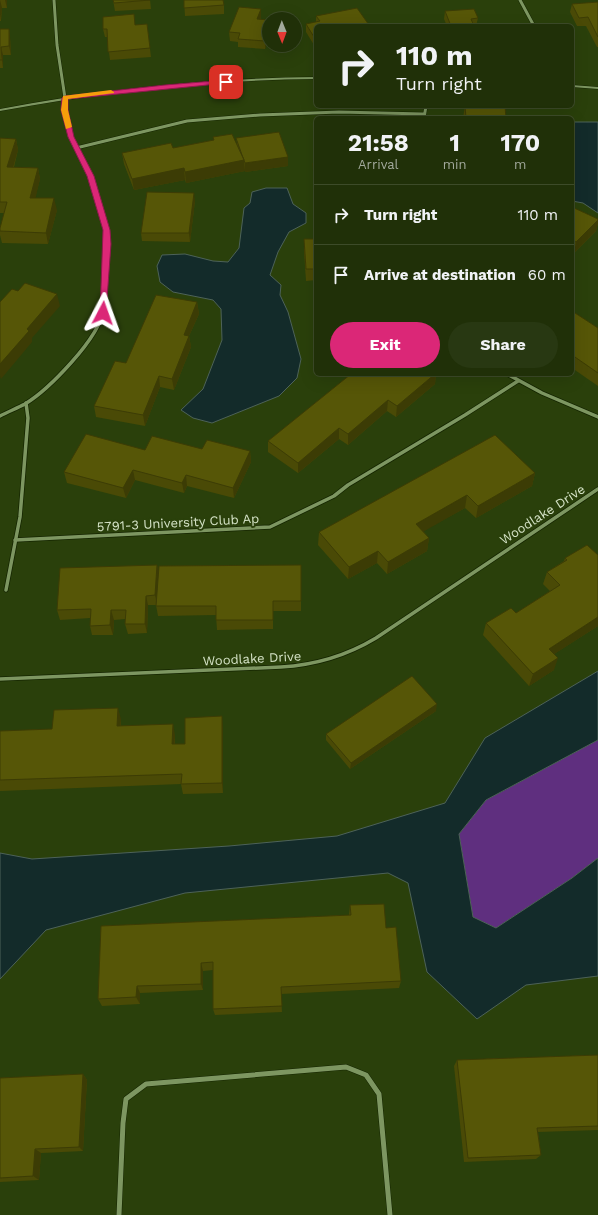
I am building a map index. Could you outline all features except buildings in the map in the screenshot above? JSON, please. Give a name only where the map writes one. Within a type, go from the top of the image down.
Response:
[{"type":"street","points":[[0,416],[26,403],[84,349],[95,333],[103,313],[108,244],[107,230],[90,176],[71,137],[65,110],[65,98],[57,45],[54,0]]},
{"type":"street","points":[[520,0],[533,24]]},
{"type":"street","points":[[0,110],[65,98],[210,83],[314,78]]},
{"type":"street","points":[[574,86],[598,88]]},
{"type":"street","points":[[76,148],[187,121],[260,115],[339,112],[424,116]]},
{"type":"street","points":[[510,376],[542,393],[598,417]]},
{"type":"street","name":"5791-3 University Club Ap","points":[[15,540],[238,530],[270,527],[334,496],[348,485],[465,415],[518,381]]},
{"type":"street","points":[[6,590],[20,517],[28,418],[26,403]]},
{"type":"street","name":"Woodlake Drive","points":[[0,679],[187,672],[231,668],[295,668],[331,660],[387,631],[498,554],[598,489]]},
{"type":"street","points":[[119,1215],[123,1123],[126,1099],[146,1084],[346,1067],[366,1075],[379,1094],[390,1215]]},
{"type":"shaded area","points":[[598,740],[598,858],[572,878],[496,928],[473,917],[459,834],[486,800]]},
{"type":"water","points":[[574,122],[598,122],[598,213],[583,203],[574,201]]},
{"type":"water","points":[[266,188],[287,188],[293,204],[306,213],[306,223],[289,232],[278,252],[270,275],[281,285],[280,295],[288,312],[301,359],[297,378],[279,396],[212,423],[193,418],[181,410],[203,389],[222,340],[221,309],[213,300],[173,292],[160,282],[157,266],[162,255],[185,254],[213,261],[228,262],[239,248],[244,208],[250,203],[252,192]]},
{"type":"water","points":[[598,671],[598,740],[486,800],[459,834],[473,917],[496,928],[572,878],[598,858],[598,976],[526,985],[477,1019],[427,972],[408,883],[388,873],[185,893],[46,930],[0,979],[0,853],[32,859],[229,846],[337,836],[445,803],[485,738]]},
{"type":"slow traffic","points":[[69,127],[65,110],[65,98],[86,94],[111,92]]},
{"type":"route","points":[[103,313],[108,244],[107,230],[90,176],[71,137],[65,110],[65,98],[86,94],[165,86],[226,82]]}]
